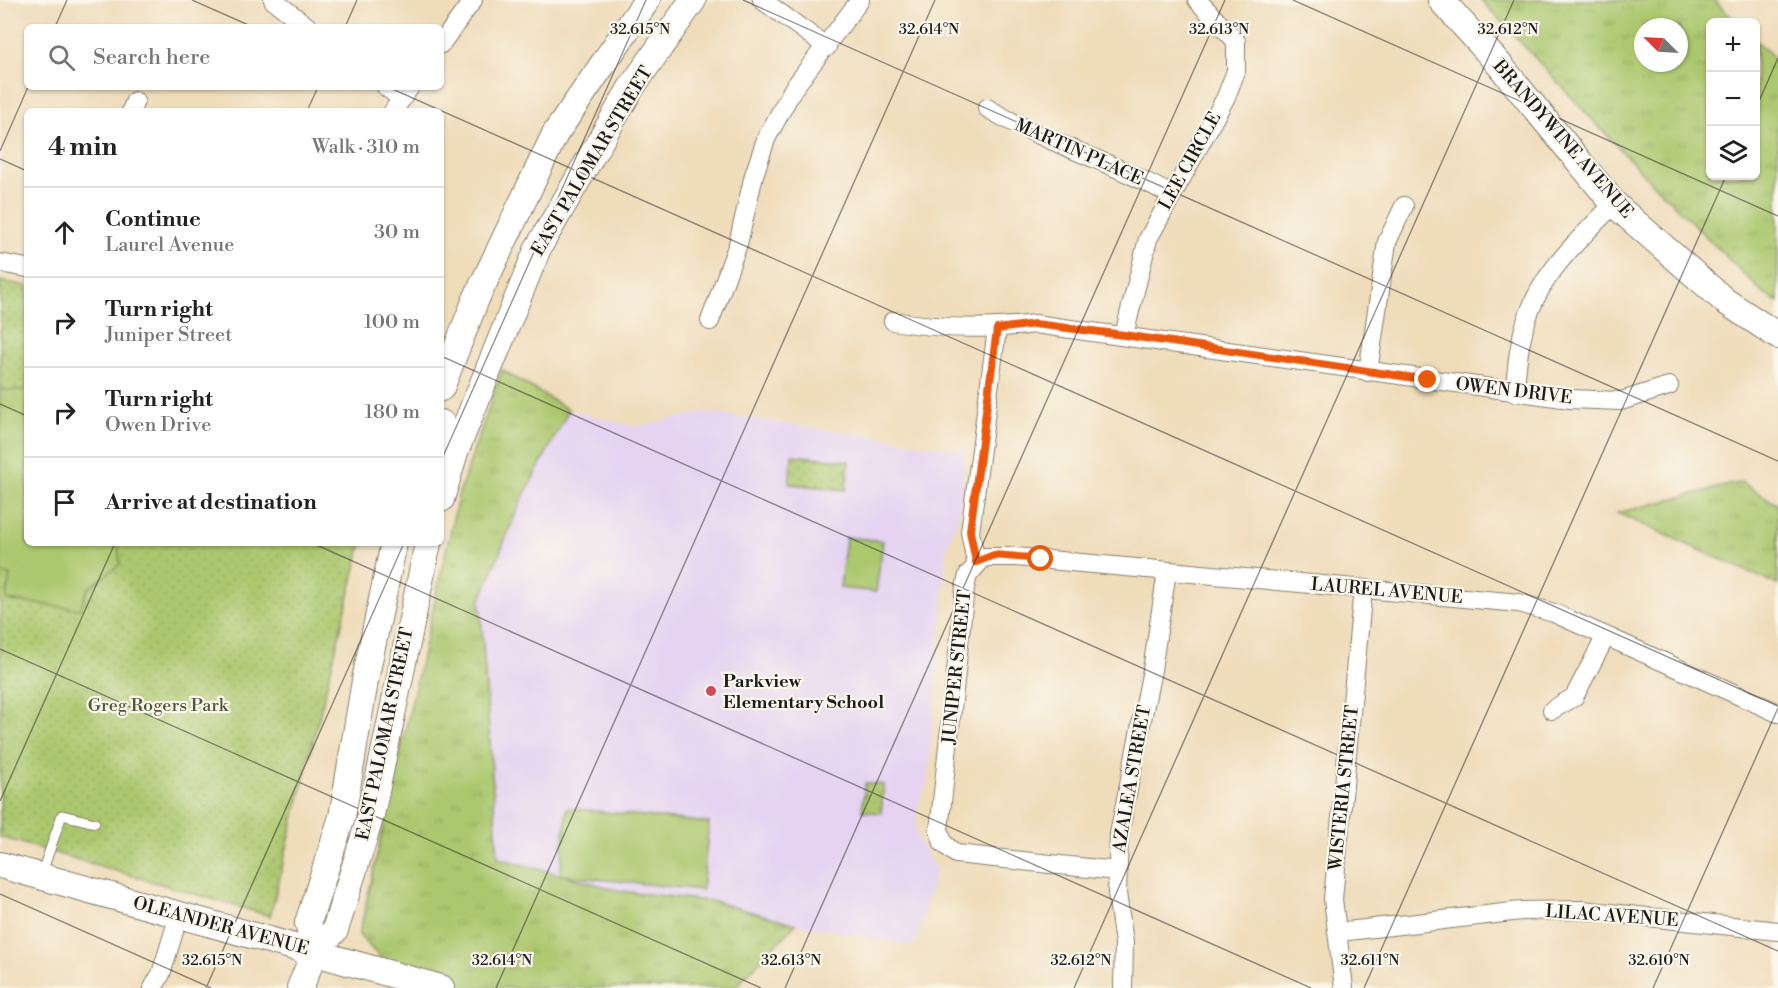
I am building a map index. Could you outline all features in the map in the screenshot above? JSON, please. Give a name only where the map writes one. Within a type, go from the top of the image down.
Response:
[{"type":"main road","name":"EAST PALOMAR STREET","points":[[444,380],[476,299],[555,134],[647,0]]},
{"type":"main road","points":[[667,39],[675,0]]},
{"type":"main road","name":"EAST PALOMAR STREET","points":[[444,489],[457,447],[538,248],[631,88],[693,0]]},
{"type":"main road","name":"BRANDYWINE AVENUE","points":[[1441,0],[1498,63],[1614,204],[1725,301],[1778,336]]},
{"type":"main road","points":[[444,433],[457,447]]},
{"type":"main road","name":"EAST PALOMAR STREET","points":[[315,951],[308,923],[342,817],[366,675],[393,546]]},
{"type":"main road","name":"EAST PALOMAR STREET","points":[[300,988],[315,951],[335,930],[371,815],[427,546]]},
{"type":"main road","name":"OLEANDER AVENUE","points":[[0,865],[441,988]]},
{"type":"street","points":[[273,0],[304,24]]},
{"type":"street","points":[[444,40],[473,0]]},
{"type":"street","points":[[762,0],[827,46]]},
{"type":"street","points":[[710,321],[738,244],[754,175],[766,139],[793,89],[860,0]]},
{"type":"street","name":"LEE CIRCLE","points":[[1124,335],[1148,239],[1226,97],[1236,71],[1236,41],[1197,0]]},
{"type":"street","name":"MARTIN PLACE","points":[[987,108],[1010,122],[1134,174],[1172,195]]},
{"type":"street","points":[[1515,393],[1519,350],[1536,297],[1565,253],[1614,204]]},
{"type":"street","points":[[1368,372],[1387,242],[1404,206]]},
{"type":"street","points":[[0,263],[24,267]]},
{"type":"street","name":"OWEN DRIVE","points":[[893,321],[932,328],[997,329],[1035,324],[1515,393],[1621,401],[1670,386]]},
{"type":"street","points":[[976,562],[970,531],[997,329]]},
{"type":"street","name":"LAUREL AVENUE","points":[[976,562],[994,555],[1519,603],[1554,613],[1778,713]]},
{"type":"street","name":"JUNIPER STREET","points":[[976,562],[968,575],[965,588],[939,830],[943,843],[956,854],[1118,871]]},
{"type":"street","name":"AZALEA STREET","points":[[1123,988],[1124,943],[1117,893],[1119,834],[1152,670],[1167,571]]},
{"type":"street","name":"WISTERIA STREET","points":[[1344,988],[1339,932],[1333,899],[1363,589]]},
{"type":"street","points":[[1552,710],[1574,697],[1606,636]]},
{"type":"street","name":"LILAC AVENUE","points":[[1339,932],[1521,911],[1582,910],[1778,931]]},
{"type":"street","points":[[153,988],[161,974],[178,915]]},
{"type":"lane","points":[[41,875],[62,815],[95,823]]},
{"type":"shaded area","name":"Parkview Elementary School","points":[[569,410],[636,427],[704,412],[965,450],[961,508],[947,548],[928,781],[917,807],[916,836],[936,870],[914,946],[796,924],[716,902],[621,891],[498,858],[480,601],[521,501]]},
{"type":"green space","points":[[1481,0],[1714,0],[1732,18],[1706,18],[1706,180],[1760,180],[1760,45],[1778,61],[1778,302],[1764,294],[1646,177]]},
{"type":"green space","name":"Greg Rogers Park","points":[[0,281],[24,285],[24,546],[361,546],[270,916],[0,837]]},
{"type":"green space","points":[[502,370],[569,410],[521,501],[480,601],[498,858],[621,891],[716,902],[796,924],[734,988],[409,988],[359,935],[459,493]]},
{"type":"green space","points":[[0,390],[24,390],[24,546],[118,546],[120,564],[87,590],[80,609],[6,600],[10,575],[0,573]]},
{"type":"green space","points":[[792,455],[849,461],[846,490],[789,484]]},
{"type":"green space","points":[[1741,482],[1778,505],[1778,585],[1617,513]]},
{"type":"green space","points":[[846,537],[883,541],[876,592],[840,588]]},
{"type":"green space","points":[[865,783],[884,785],[881,813],[862,811]]},
{"type":"green space","points":[[567,808],[709,823],[702,890],[560,875]]},
{"type":"place","name":"Parkview Elementary School","points":[[711,691]]},
{"type":"route","points":[[1041,559],[994,555],[984,556],[976,562],[970,531],[997,329],[1035,324],[1428,380]]}]
